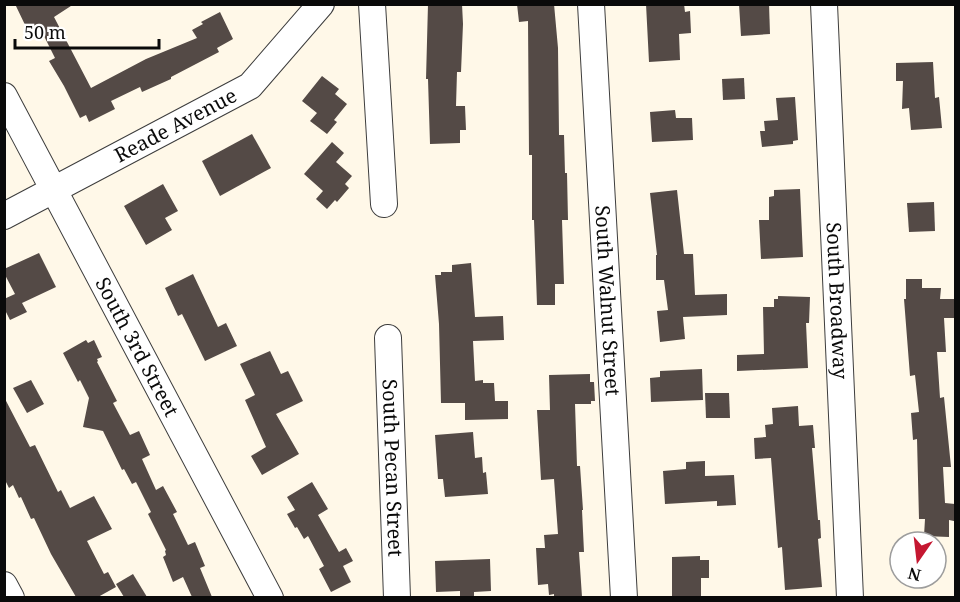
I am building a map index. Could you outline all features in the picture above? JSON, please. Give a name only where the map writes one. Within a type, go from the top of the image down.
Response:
[{"type":"street","name":"Reade Avenue","points":[[4,216],[250,86],[321,4]]},
{"type":"street","points":[[372,4],[384,204]]},
{"type":"street","name":"South Walnut Street","points":[[591,4],[624,597]]},
{"type":"street","name":"South Broadway","points":[[824,4],[850,597]]},
{"type":"street","name":"South 3rd Street","points":[[4,96],[270,597]]},
{"type":"street","name":"South Pecan Street","points":[[388,338],[397,597]]},
{"type":"street","points":[[4,585],[11,597]]},
{"type":"building","points":[[15,4],[74,4],[54,17],[91,88],[146,59],[197,38],[192,30],[203,24],[201,22],[220,12],[233,39],[217,48],[219,52],[171,79],[142,92],[140,87],[111,101],[115,109],[89,122],[86,115],[80,118],[49,61],[55,58],[38,24],[27,29]]},
{"type":"building","points":[[428,4],[462,4],[461,72],[457,72],[456,106],[465,106],[466,130],[460,130],[460,143],[430,144],[428,79],[426,79]]},
{"type":"building","points":[[517,4],[554,4],[558,48],[559,135],[564,135],[568,220],[562,220],[564,284],[555,284],[555,305],[537,305],[534,220],[532,220],[532,155],[529,155],[528,21],[519,22]]},
{"type":"building","points":[[646,4],[684,4],[685,12],[690,11],[691,33],[679,34],[680,60],[649,62]]},
{"type":"building","points":[[739,4],[769,4],[770,34],[741,36]]},
{"type":"building","points":[[933,62],[935,98],[939,97],[942,128],[911,130],[909,108],[902,109],[903,81],[896,81],[896,63]]},
{"type":"building","points":[[322,76],[339,89],[335,94],[347,104],[334,120],[337,122],[327,134],[310,121],[317,113],[302,101]]},
{"type":"building","points":[[744,78],[745,99],[723,100],[722,79]]},
{"type":"building","points":[[795,97],[798,140],[793,141],[793,144],[762,147],[760,131],[765,131],[764,121],[778,120],[776,98]]},
{"type":"building","points":[[675,110],[676,118],[692,118],[693,140],[652,142],[650,112]]},
{"type":"building","points":[[252,134],[271,168],[220,196],[202,161]]},
{"type":"building","points":[[332,142],[344,153],[336,162],[352,176],[345,184],[349,188],[337,202],[335,200],[327,209],[316,199],[323,191],[304,174]]},
{"type":"building","points":[[163,184],[178,211],[165,218],[172,230],[146,245],[124,206]]},
{"type":"building","points":[[800,189],[803,257],[761,259],[759,220],[769,220],[769,197],[774,196],[774,190]]},
{"type":"building","points":[[677,190],[684,254],[693,254],[695,295],[727,294],[727,315],[683,317],[685,339],[660,342],[657,311],[668,310],[664,280],[656,280],[657,255],[650,193]]},
{"type":"building","points":[[934,202],[935,231],[909,232],[907,203]]},
{"type":"building","points":[[39,253],[56,287],[22,303],[27,312],[10,320],[4,308],[4,299],[15,294],[4,269]]},
{"type":"building","points":[[471,263],[475,317],[503,316],[504,340],[473,341],[475,381],[483,380],[483,383],[494,383],[495,401],[508,401],[508,419],[465,420],[465,403],[441,403],[435,275],[441,275],[441,272],[452,272],[452,265]]},
{"type":"building","points":[[193,274],[218,327],[226,323],[237,346],[205,361],[182,314],[178,316],[165,288]]},
{"type":"building","points":[[906,279],[922,279],[922,288],[941,288],[940,299],[956,299],[956,318],[944,318],[946,352],[937,352],[940,398],[944,397],[951,467],[943,467],[945,503],[955,504],[954,521],[949,520],[949,537],[948,530],[924,530],[925,519],[919,519],[917,439],[913,440],[911,413],[919,412],[915,375],[910,376],[904,299],[906,299]]},
{"type":"building","points":[[778,296],[810,297],[809,323],[806,323],[808,368],[737,371],[737,355],[764,354],[763,307],[774,307],[774,299],[778,299]]},
{"type":"building","points":[[86,340],[88,343],[94,340],[102,357],[97,359],[97,362],[117,401],[113,403],[130,435],[139,431],[150,455],[142,459],[156,490],[163,486],[177,512],[173,514],[188,545],[195,542],[205,566],[200,568],[212,597],[192,597],[183,577],[173,582],[163,557],[166,555],[166,550],[148,514],[151,512],[136,482],[132,484],[124,469],[122,470],[103,431],[83,427],[89,398],[63,353]]},
{"type":"building","points":[[270,351],[281,374],[288,371],[303,401],[276,414],[299,454],[262,475],[251,456],[266,447],[245,400],[255,395],[240,364]]},
{"type":"building","points":[[702,369],[703,400],[651,402],[650,378],[660,377],[660,371]]},
{"type":"building","points":[[590,374],[590,382],[594,382],[595,401],[591,401],[591,404],[575,404],[577,466],[580,466],[583,510],[584,552],[579,552],[582,597],[554,597],[554,594],[549,595],[548,584],[538,585],[536,548],[545,548],[544,535],[558,534],[554,479],[541,480],[537,410],[550,410],[549,375]]},
{"type":"building","points":[[31,380],[44,404],[27,413],[13,388]]},
{"type":"building","points":[[705,393],[729,393],[730,418],[706,418]]},
{"type":"building","points":[[4,397],[30,447],[35,445],[58,492],[61,490],[70,508],[94,496],[112,529],[87,541],[104,574],[108,572],[116,587],[98,597],[76,597],[51,554],[34,518],[31,519],[13,485],[9,488],[4,478]]},
{"type":"building","points":[[798,406],[799,426],[813,425],[815,448],[812,448],[818,520],[820,520],[821,538],[818,539],[822,587],[785,590],[782,547],[778,548],[771,458],[755,459],[754,438],[766,437],[765,425],[773,424],[772,408]]},
{"type":"building","points":[[473,432],[475,458],[482,457],[488,494],[445,497],[443,479],[438,479],[435,435]]},
{"type":"building","points":[[705,461],[705,476],[734,475],[736,505],[717,506],[717,501],[665,504],[663,471],[686,469],[686,462]]},
{"type":"building","points":[[312,482],[328,509],[318,515],[339,552],[346,548],[353,561],[343,566],[351,582],[331,592],[319,569],[324,566],[308,536],[304,539],[287,514],[295,510],[287,497]]},
{"type":"building","points":[[700,556],[700,560],[709,560],[709,578],[701,578],[701,597],[672,597],[672,557]]},
{"type":"building","points":[[490,559],[491,591],[474,592],[474,597],[460,597],[460,591],[436,592],[435,561]]},
{"type":"building","points":[[133,574],[147,597],[124,597],[116,584]]}]
